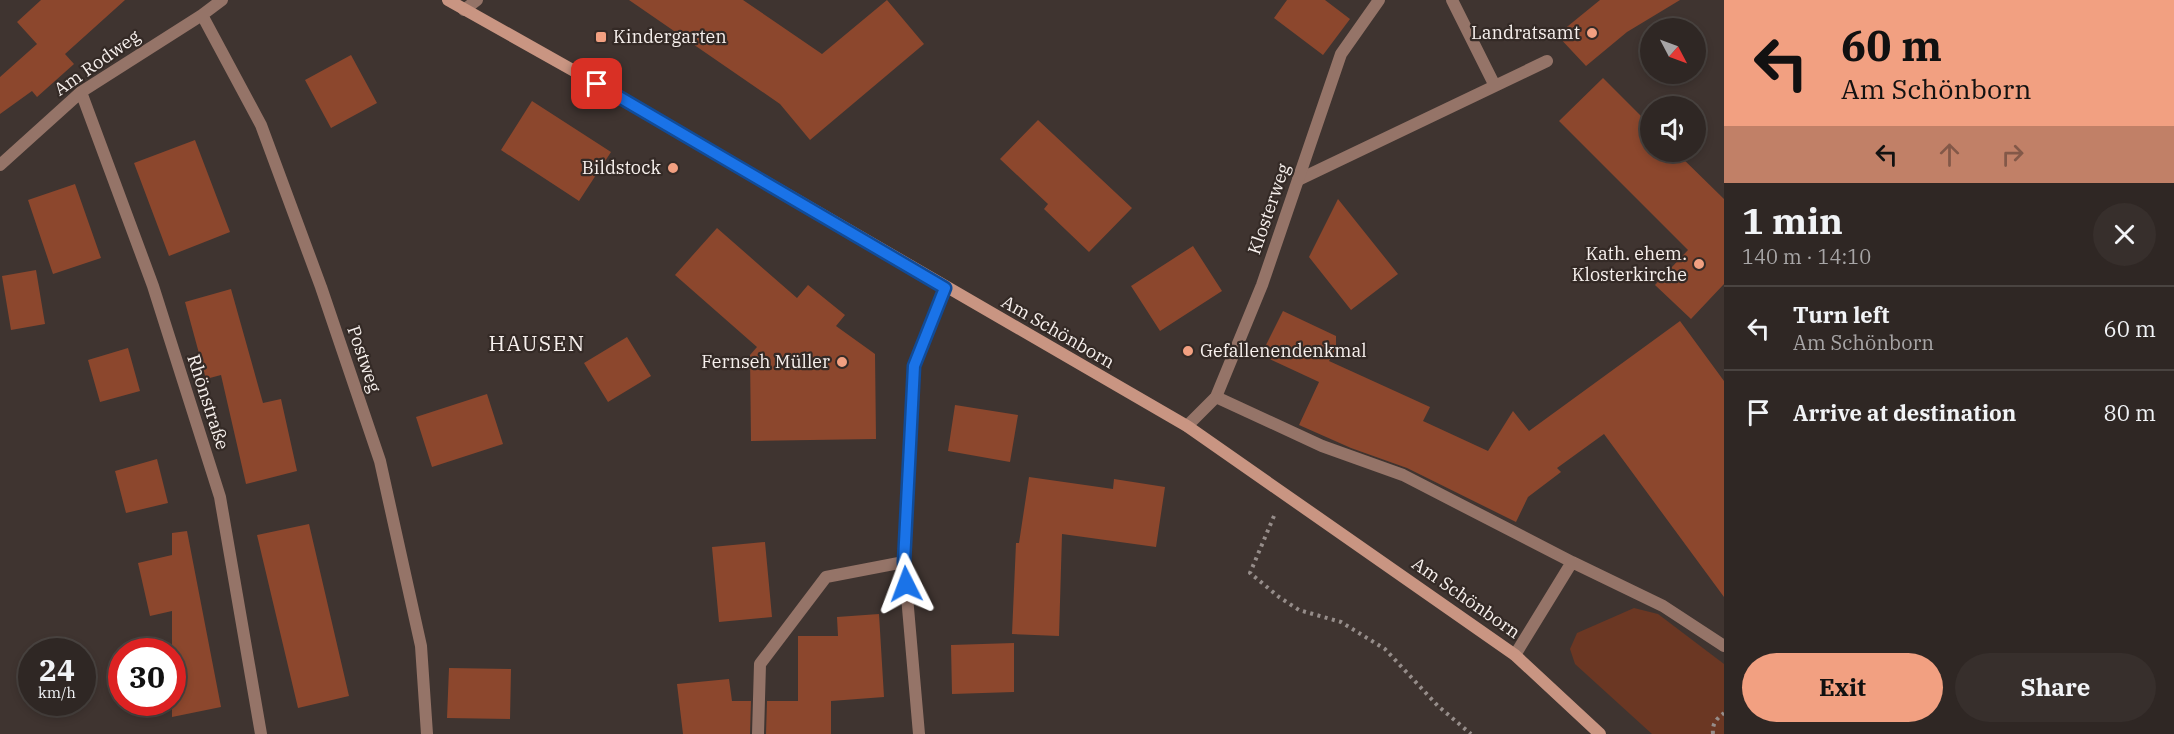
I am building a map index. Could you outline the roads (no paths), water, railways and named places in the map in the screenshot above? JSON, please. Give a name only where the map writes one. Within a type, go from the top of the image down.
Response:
[{"type":"main road","name":"Am Schönborn","points":[[448,0],[1187,426],[1515,655],[1600,734]]},
{"type":"street","name":"Am Rodweg","points":[[0,165],[81,92],[222,0]]},
{"type":"street","points":[[464,10],[477,0]]},
{"type":"street","name":"Klosterweg","points":[[1187,426],[1216,397],[1262,285],[1341,54],[1379,0]]},
{"type":"street","points":[[1452,0],[1495,86]]},
{"type":"street","name":"Postweg","points":[[202,15],[261,125],[321,287],[380,461],[421,646],[427,734]]},
{"type":"street","points":[[1298,180],[1547,61]]},
{"type":"street","name":"Rhönstraße","points":[[81,92],[153,286],[220,497],[261,734]]},
{"type":"street","points":[[919,734],[904,562],[914,366],[945,288]]},
{"type":"street","points":[[1216,397],[1322,446],[1403,475],[1663,606],[1724,646]]},
{"type":"street","points":[[758,734],[760,664],[826,577],[904,562]]},
{"type":"street","points":[[1515,655],[1572,562]]},
{"type":"place","name":"Landratsamt","points":[[1592,33]]},
{"type":"place","name":"Kindergarten","points":[[601,37]]},
{"type":"place","name":"Bildstock","points":[[673,168]]},
{"type":"place","name":"Kath. ehem. Klosterkirche","points":[[1699,264]]},
{"type":"place","name":"Gefallenendenkmal","points":[[1188,351]]},
{"type":"place","name":"Fernseh Müller","points":[[842,362]]},
{"type":"district","name":"HAUSEN","points":[[537,344]]}]
